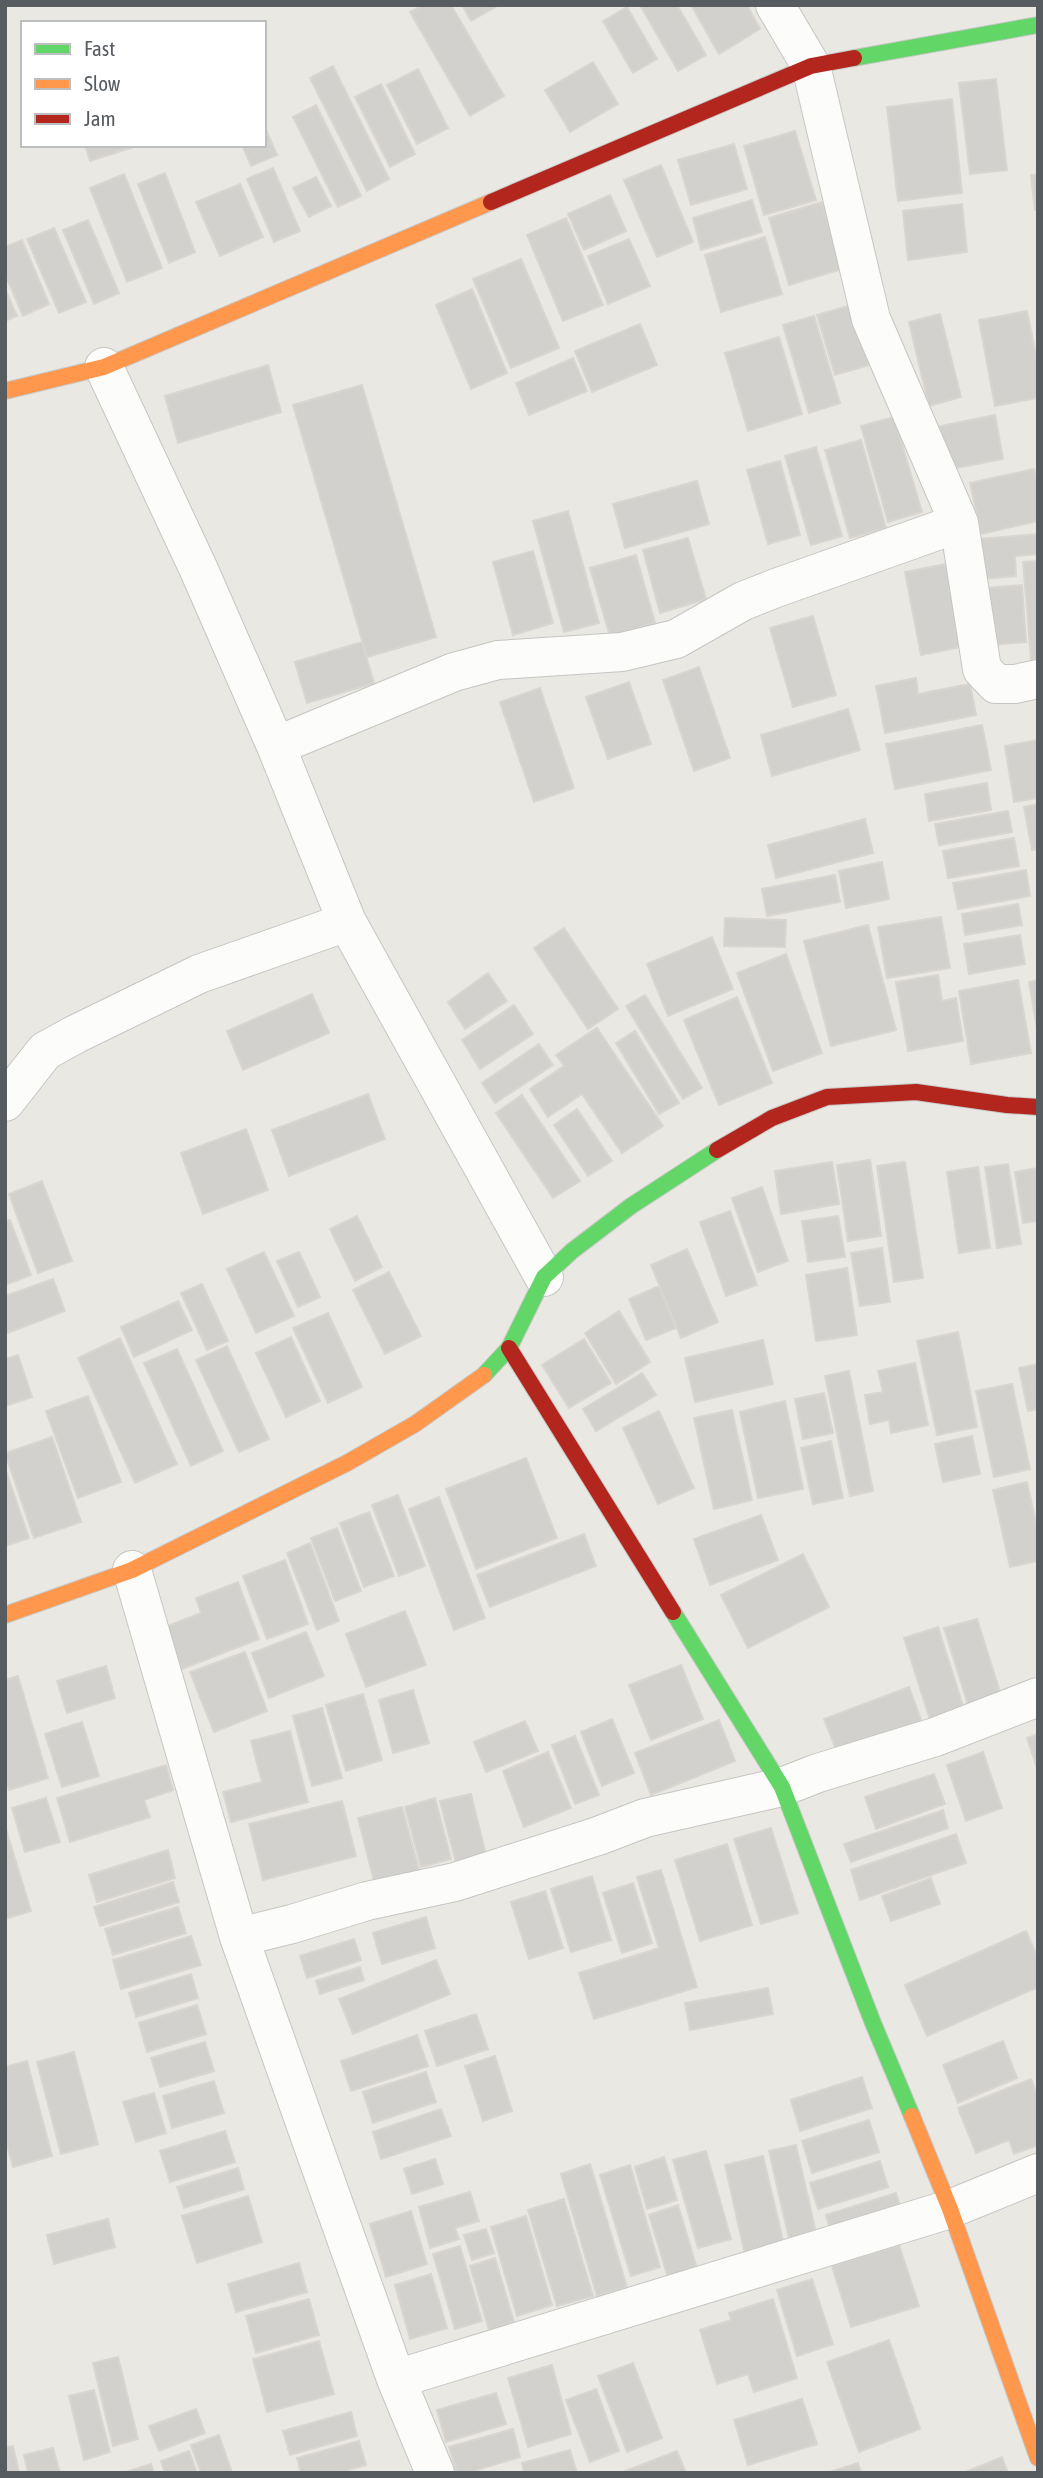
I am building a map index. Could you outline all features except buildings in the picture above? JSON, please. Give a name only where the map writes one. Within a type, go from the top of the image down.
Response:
[{"type":"street","points":[[775,5],[811,66],[871,319],[960,523],[982,669],[996,684],[1038,680]]},
{"type":"street","points":[[5,391],[104,367],[811,66],[1038,24]]},
{"type":"street","points":[[104,367],[199,570],[276,746],[347,922],[544,1276]]},
{"type":"street","points":[[276,746],[454,672],[498,660],[622,652],[676,639],[744,601],[960,523]]},
{"type":"street","points":[[5,1102],[45,1051],[76,1034],[199,974],[347,922]]},
{"type":"street","points":[[5,1615],[132,1570],[347,1462],[415,1424],[487,1373],[509,1348],[544,1276],[572,1251],[631,1206],[730,1141],[772,1118],[827,1097],[916,1092],[1038,1107]]},
{"type":"street","points":[[509,1348],[782,1787],[873,2023],[950,2209],[1038,2458]]},
{"type":"street","points":[[132,1570],[239,1937],[396,2379],[435,2473]]},
{"type":"street","points":[[239,1937],[366,1901],[455,1882],[645,1818],[782,1787],[818,1773],[935,1737],[1038,1697]]},
{"type":"street","points":[[396,2379],[950,2209],[1038,2173]]},
{"type":"traffic: fast","points":[[854,58],[1038,25]]},
{"type":"traffic: fast","points":[[484,1375],[509,1348],[544,1277],[572,1251],[631,1206],[717,1150]]},
{"type":"traffic: fast","points":[[673,1612],[782,1787],[912,2116]]},
{"type":"traffic: slow","points":[[5,391],[104,367],[491,202]]},
{"type":"traffic: slow","points":[[5,1615],[132,1570],[347,1463],[415,1424],[484,1375]]},
{"type":"traffic: slow","points":[[912,2116],[950,2209],[1038,2458]]},
{"type":"traffic: jam","points":[[491,202],[811,66],[854,58]]},
{"type":"traffic: jam","points":[[717,1150],[772,1118],[827,1097],[916,1092],[1038,1107]]},
{"type":"traffic: jam","points":[[509,1348],[673,1612]]}]
